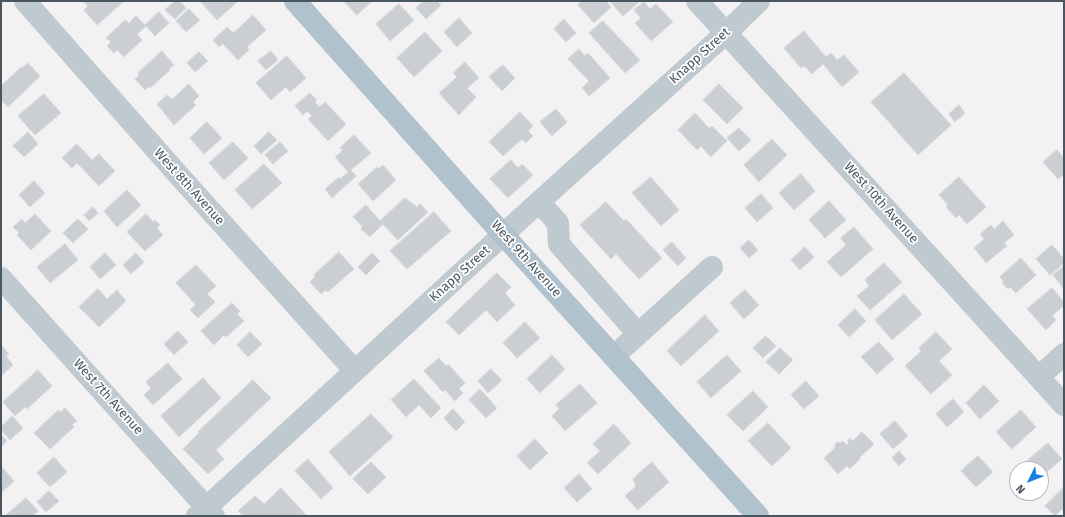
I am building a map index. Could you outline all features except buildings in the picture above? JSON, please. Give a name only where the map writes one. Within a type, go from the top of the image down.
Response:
[{"type":"main road","name":"West 9th Avenue","points":[[295,1],[758,516]]},
{"type":"street","name":"West 8th Avenue","points":[[25,1],[182,179],[355,371]]},
{"type":"street","name":"West 10th Avenue","points":[[697,1],[1064,405]]},
{"type":"street","name":"Knapp Street","points":[[206,513],[355,371],[503,234],[726,33],[759,1]]},
{"type":"street","points":[[539,202],[558,223],[558,244],[638,334]]},
{"type":"street","points":[[614,356],[712,267]]},
{"type":"street","name":"West 7th Avenue","points":[[1,278],[206,513]]},
{"type":"street","points":[[1039,377],[1064,354]]}]
